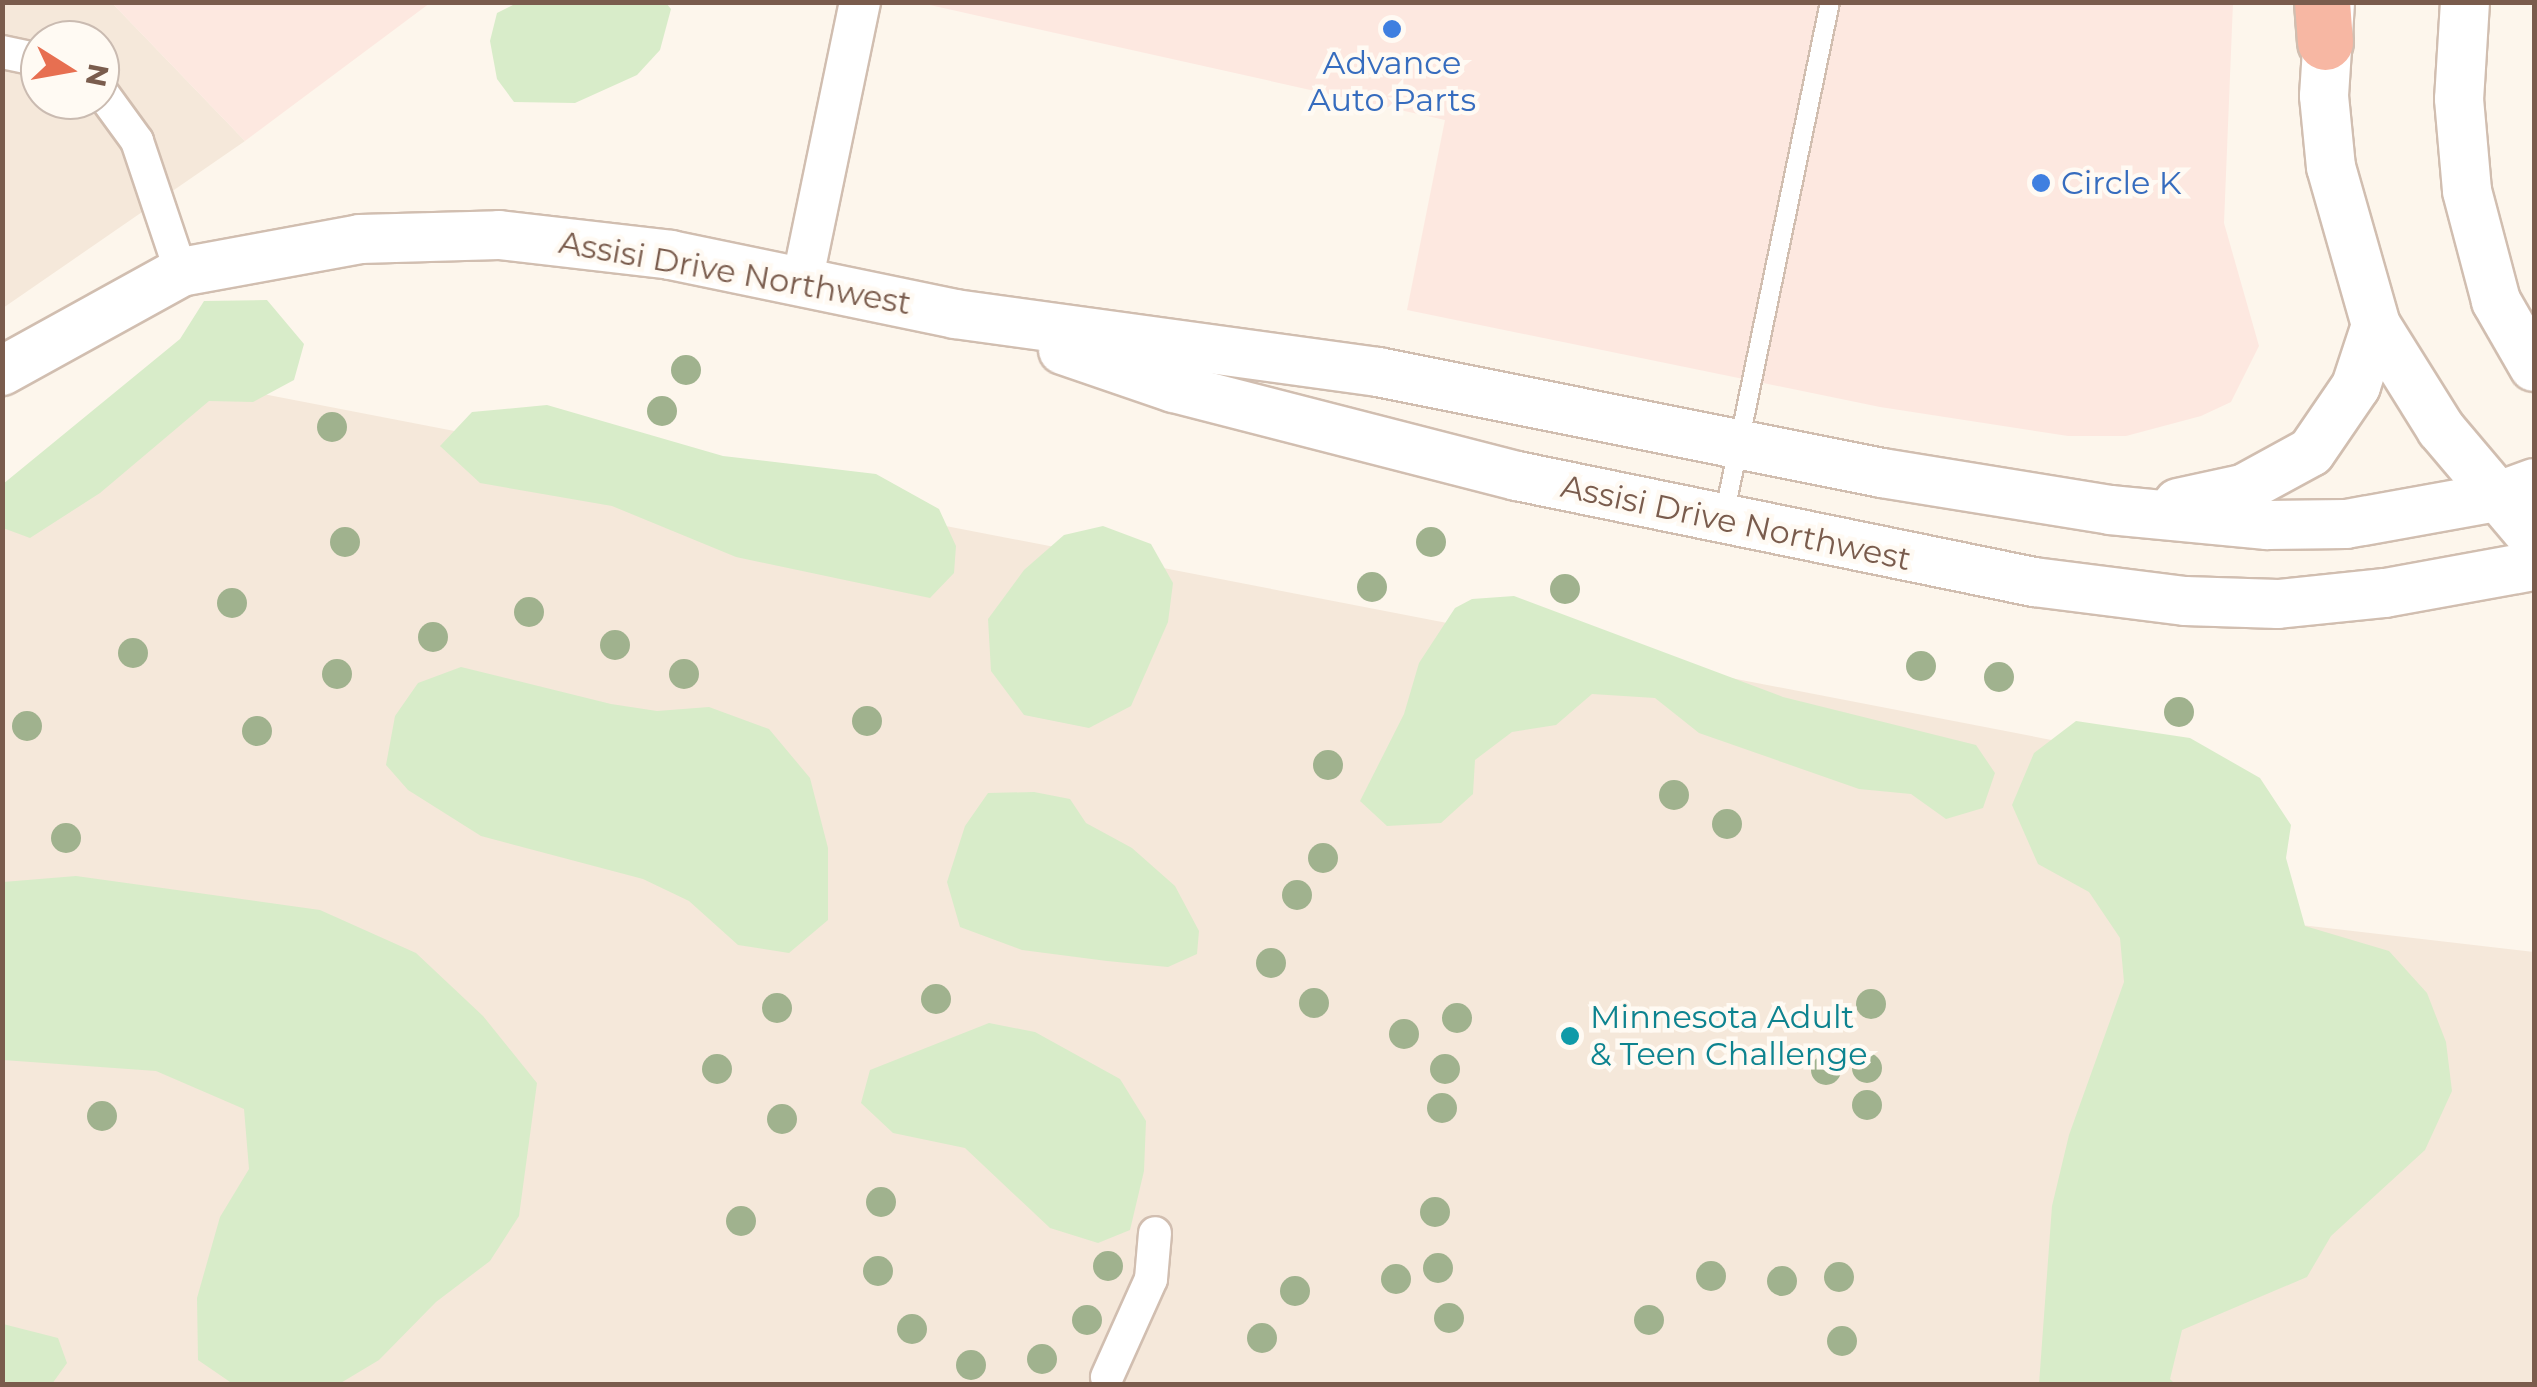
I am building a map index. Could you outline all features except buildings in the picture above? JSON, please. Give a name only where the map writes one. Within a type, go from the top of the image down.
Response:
[{"type":"main road","points":[[2464,2],[2459,99],[2467,191],[2496,301],[2534,368]]},
{"type":"main road","points":[[2326,16],[2331,167],[2376,326],[2415,393],[2515,490],[2534,539]]},
{"type":"main road","name":"Assisi Drive Northwest","points":[[2,371],[181,272],[360,240],[499,236],[670,255],[955,314],[1378,372],[1737,444],[2110,510],[2331,525],[2515,490]]},
{"type":"main road","name":"Assisi Drive Northwest","points":[[955,314],[1174,388],[1723,522],[2002,577],[2185,601],[2358,597],[2534,566]]},
{"type":"main road","points":[[2110,510],[2198,502],[2282,473],[2335,422],[2356,386],[2376,326]]},
{"type":"street","points":[[802,282],[860,2]]},
{"type":"street","points":[[120,117],[137,140],[181,272]]},
{"type":"street","points":[[1108,1377],[1151,1280],[1156,1233]]},
{"type":"lane","points":[[1723,522],[1830,2]]},
{"type":"shaded area","points":[[3,3],[112,3],[245,141],[3,308]]},
{"type":"shaded area","points":[[112,3],[430,3],[245,141]]},
{"type":"shaded area","name":"Circle K","points":[[921,3],[2233,3],[2224,223],[2259,346],[2231,402],[2201,416],[2126,436],[2068,436],[1880,407],[1407,310],[1445,120]]},
{"type":"shaded area","name":"Minnesota Adult & Teen Challenge","points":[[181,378],[2243,777],[2216,915],[2534,952],[2534,1384],[3,1384],[2,507]]},
{"type":"green space","points":[[517,3],[666,3],[671,9],[660,50],[637,75],[575,103],[514,102],[497,79],[490,41],[497,13]]},
{"type":"green space","points":[[267,300],[304,344],[294,380],[253,402],[209,401],[100,493],[30,538],[3,528],[3,484],[180,339],[204,301]]},
{"type":"green space","points":[[547,405],[723,456],[876,474],[939,509],[956,546],[954,573],[930,598],[736,557],[612,506],[480,483],[440,446],[472,412]]},
{"type":"green space","points":[[1103,526],[1151,544],[1173,583],[1168,622],[1131,706],[1089,728],[1024,715],[991,671],[988,619],[1024,570],[1064,535]]},
{"type":"green space","points":[[1514,596],[1783,697],[1976,745],[1995,773],[1983,808],[1946,819],[1911,794],[1859,789],[1699,733],[1655,698],[1592,694],[1556,725],[1512,732],[1475,760],[1473,794],[1441,823],[1387,826],[1360,801],[1404,714],[1419,663],[1455,608],[1472,599]]},
{"type":"green space","points":[[461,667],[611,704],[657,711],[709,707],[769,729],[810,778],[828,848],[828,920],[789,953],[738,945],[689,901],[643,879],[481,836],[408,790],[386,765],[395,716],[418,683]]},
{"type":"green space","points":[[2076,721],[2190,738],[2260,778],[2291,825],[2286,858],[2305,926],[2389,951],[2427,993],[2446,1042],[2452,1091],[2425,1150],[2331,1236],[2307,1277],[2182,1330],[2170,1379],[2175,1384],[2039,1384],[2052,1206],[2069,1135],[2124,982],[2120,938],[2089,892],[2038,864],[2012,805],[2034,753]]},
{"type":"green space","points":[[1034,792],[1070,799],[1086,823],[1132,848],[1175,886],[1199,931],[1197,954],[1168,967],[1107,961],[1022,950],[960,927],[947,882],[965,826],[988,793]]},
{"type":"green space","points":[[76,876],[320,910],[416,953],[483,1016],[537,1083],[519,1216],[490,1261],[436,1302],[379,1360],[339,1384],[233,1384],[198,1360],[197,1298],[220,1217],[249,1169],[244,1109],[156,1071],[3,1060],[3,882]]},
{"type":"green space","points":[[989,1023],[1035,1032],[1120,1079],[1146,1121],[1144,1171],[1130,1230],[1098,1243],[1050,1228],[965,1148],[893,1133],[861,1103],[870,1070]]},
{"type":"green space","points":[[3,1324],[58,1338],[67,1363],[52,1384],[3,1384]]},
{"type":"place","name":"Advance Auto Parts","points":[[1392,29]]},
{"type":"place","name":"Circle K","points":[[2041,183]]},
{"type":"place","name":"Minnesota Adult & Teen Challenge","points":[[1570,1036]]}]
